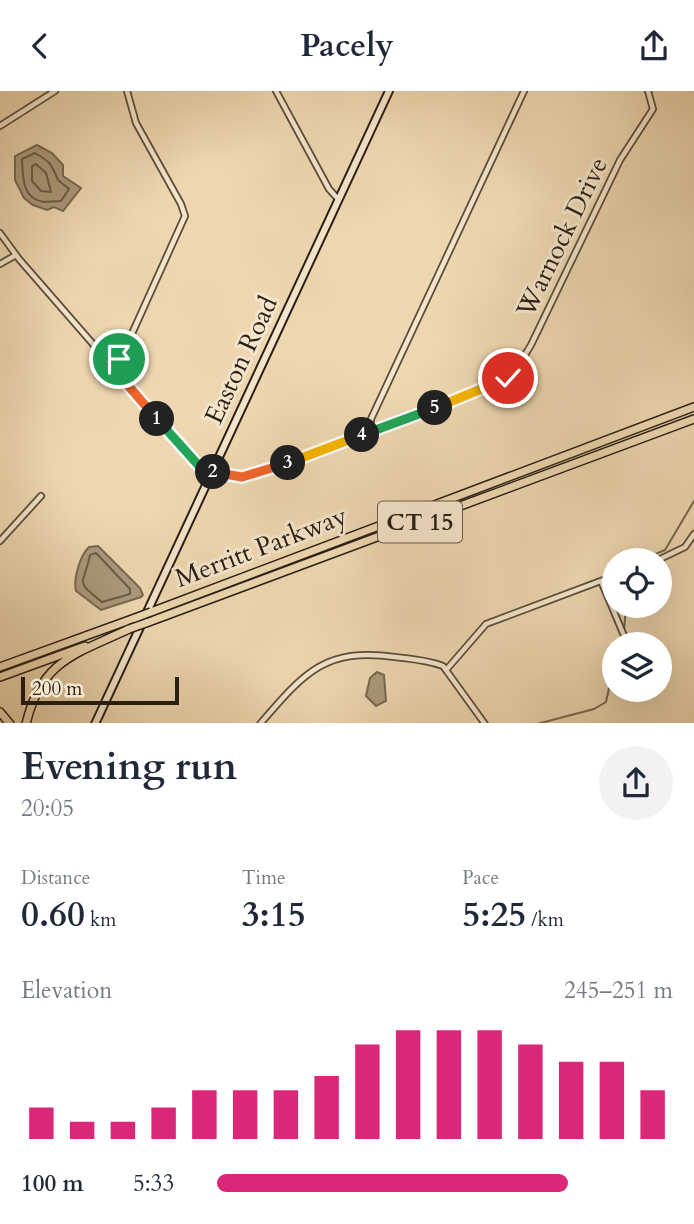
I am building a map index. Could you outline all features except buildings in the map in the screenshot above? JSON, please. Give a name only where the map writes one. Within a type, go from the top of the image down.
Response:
[{"type":"highway","name":"Merritt Parkway","points":[[0,667],[694,407]]},
{"type":"highway","name":"Merritt Parkway","points":[[0,677],[694,419]]},
{"type":"highway","points":[[26,723],[36,691],[54,668],[130,629]]},
{"type":"highway","points":[[0,712],[9,723]]},
{"type":"main road","name":"Easton Road","points":[[95,723],[389,91]]},
{"type":"street","points":[[0,126],[55,91]]},
{"type":"street","points":[[113,368],[130,338],[185,216],[136,123],[127,91]]},
{"type":"street","points":[[276,91],[329,189],[338,199]]},
{"type":"street","points":[[370,432],[371,419],[524,91]]},
{"type":"street","name":"Warnock Drive","points":[[210,471],[234,477],[252,475],[494,386],[517,370],[620,160],[653,109],[648,91]]},
{"type":"street","points":[[0,233],[16,255],[195,461],[210,471]]},
{"type":"street","points":[[0,264],[16,255]]},
{"type":"street","points":[[0,541],[41,496]]},
{"type":"street","points":[[672,553],[685,547],[694,534]]},
{"type":"street","points":[[447,669],[486,624],[601,581],[622,632]]},
{"type":"street","points":[[260,723],[315,668],[346,655],[369,653],[416,660],[447,669],[485,723]]},
{"type":"water","points":[[37,145],[52,153],[63,165],[63,176],[81,188],[63,211],[54,207],[47,210],[33,205],[24,198],[15,180],[15,156]]},
{"type":"water","points":[[98,546],[140,588],[143,595],[141,597],[101,610],[76,591],[76,574],[80,562],[89,547]]},
{"type":"water","points":[[377,672],[384,675],[386,701],[376,706],[366,696],[370,678]]},
{"type":"waterway","points":[[666,548],[694,501]]},
{"type":"waterway","points":[[624,632],[625,618]]},
{"type":"waterway","points":[[541,723],[594,709],[606,702]]},
{"type":"route","points":[[119,359],[113,368],[200,467],[205,471],[239,477],[258,474],[288,463],[485,390],[508,378]]}]
